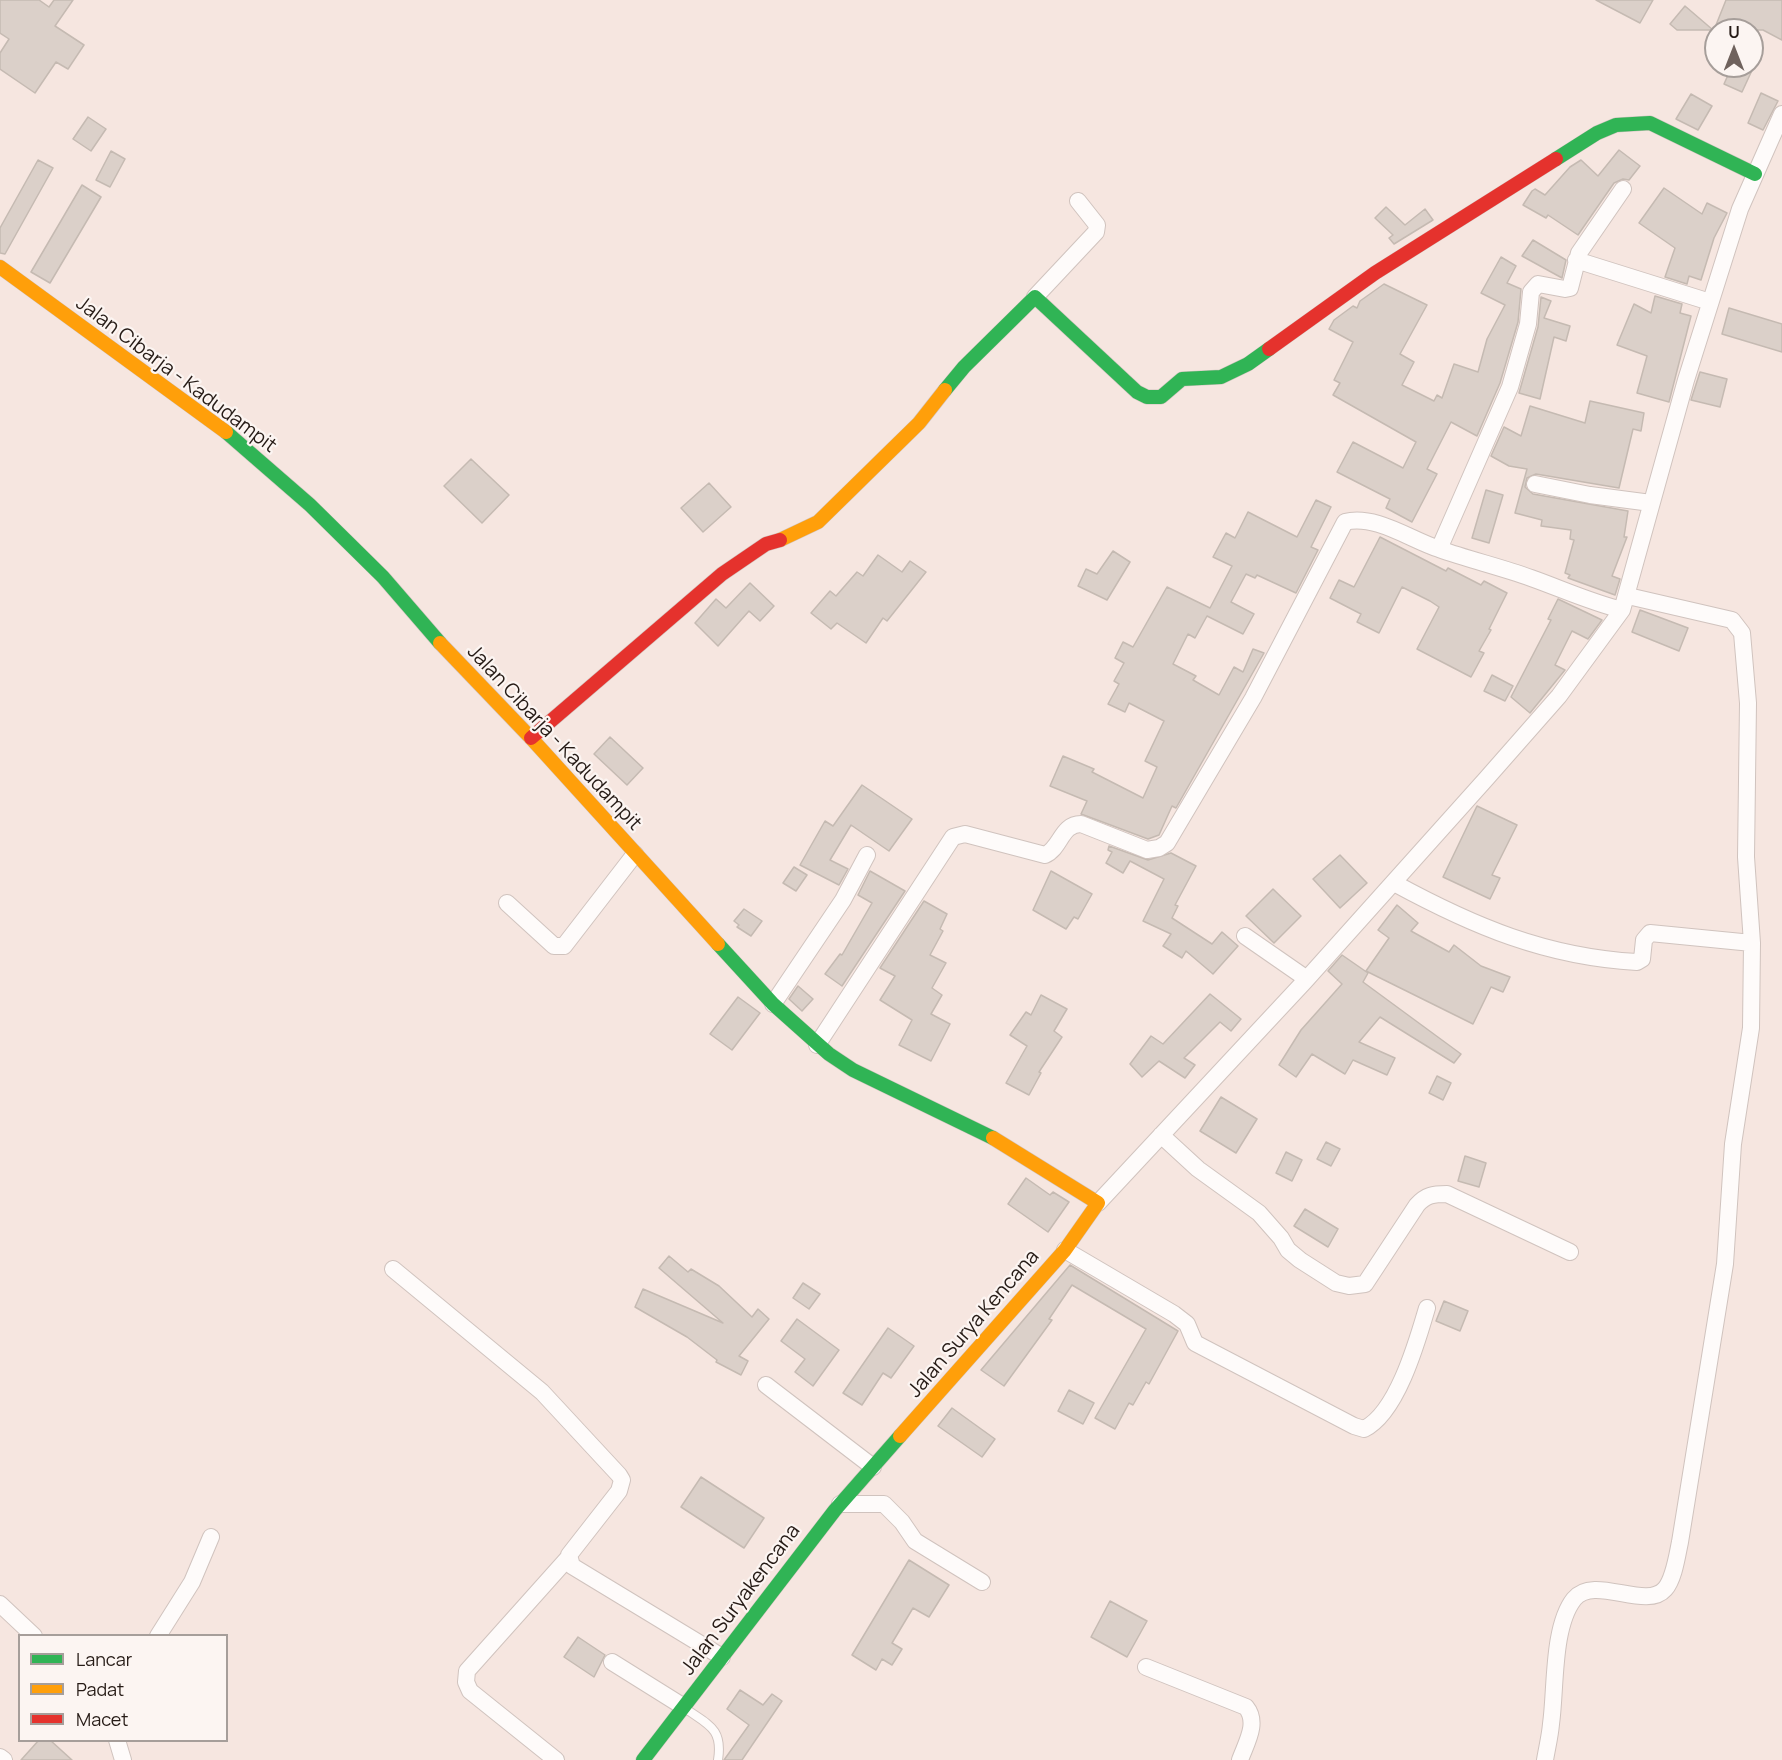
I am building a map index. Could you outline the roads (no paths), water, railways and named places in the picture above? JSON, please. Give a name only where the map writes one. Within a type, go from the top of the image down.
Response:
[{"type":"street","points":[[1098,1203],[1394,883],[1558,696],[1624,603],[1710,302],[1740,209],[1782,114]]},
{"type":"street","points":[[1035,297],[1137,392],[1147,397],[1161,397],[1182,379],[1221,377],[1248,364],[1375,273],[1597,133],[1616,125],[1650,123],[1755,174]]},
{"type":"street","points":[[1439,549],[1510,387],[1528,324],[1531,292],[1538,284],[1570,288],[1576,260],[1623,189]]},
{"type":"street","points":[[531,738],[739,561],[766,544],[790,537],[818,522],[919,423],[964,367],[1035,297],[1096,232],[1097,225],[1078,201]]},
{"type":"street","points":[[1576,260],[1710,302]]},
{"type":"street","name":"Jalan Cibarja - Kadudampit","points":[[0,267],[230,435],[310,505],[383,577],[459,665],[531,738],[773,1004],[818,1045],[853,1070],[997,1140],[1098,1203]]},
{"type":"street","points":[[1535,484],[1590,495],[1651,503]]},
{"type":"street","points":[[818,1045],[953,837],[965,834],[1045,855],[1052,852],[1071,825],[1081,824],[1147,850],[1159,848],[1167,843],[1253,698],[1345,522],[1358,519],[1372,521],[1439,549],[1530,577],[1598,604],[1624,603],[1732,620],[1742,633],[1748,703],[1746,857],[1752,943],[1751,1028],[1733,1143],[1725,1264],[1680,1542],[1668,1585],[1662,1593],[1648,1596],[1588,1589],[1571,1602],[1563,1625],[1557,1656],[1551,1724],[1545,1760]]},
{"type":"street","points":[[507,903],[554,946],[564,946],[635,854]]},
{"type":"street","points":[[773,1004],[838,909],[867,855]]},
{"type":"street","points":[[1394,883],[1452,915],[1567,955],[1637,962],[1642,959],[1644,940],[1650,933],[1752,943]]},
{"type":"street","points":[[1245,936],[1307,978]]},
{"type":"street","points":[[1161,1135],[1198,1169],[1259,1214],[1294,1255],[1336,1283],[1349,1286],[1365,1284],[1417,1205],[1425,1196],[1433,1194],[1447,1194],[1570,1252]]},
{"type":"street","name":"Jalan Surya Kencana","points":[[873,1467],[1065,1250],[1098,1203]]},
{"type":"street","points":[[1065,1250],[1174,1314],[1187,1324],[1195,1343],[1353,1426],[1364,1429],[1377,1421],[1393,1398],[1427,1308]]},
{"type":"street","points":[[393,1269],[542,1392],[622,1480],[619,1491],[568,1558],[467,1671],[466,1682],[470,1691],[556,1760]]},
{"type":"street","points":[[766,1385],[873,1467]]},
{"type":"street","name":"Jalan Suryakencana","points":[[643,1760],[840,1504],[873,1467]]},
{"type":"street","points":[[840,1504],[884,1504],[902,1522],[915,1541],[982,1582]]},
{"type":"street","points":[[159,1634],[192,1582],[211,1537]]},
{"type":"street","points":[[568,1558],[576,1570],[722,1657]]},
{"type":"street","points":[[0,1604],[33,1634]]},
{"type":"street","points":[[612,1662],[684,1707]]},
{"type":"street","points":[[1146,1667],[1246,1707],[1251,1713],[1252,1730],[1240,1760]]},
{"type":"street","points":[[118,1742],[123,1760]]},
{"type":"street","points":[[0,1757],[4,1760]]},
{"type":"lane","points":[[684,1707],[714,1729],[721,1744],[718,1760]]}]
